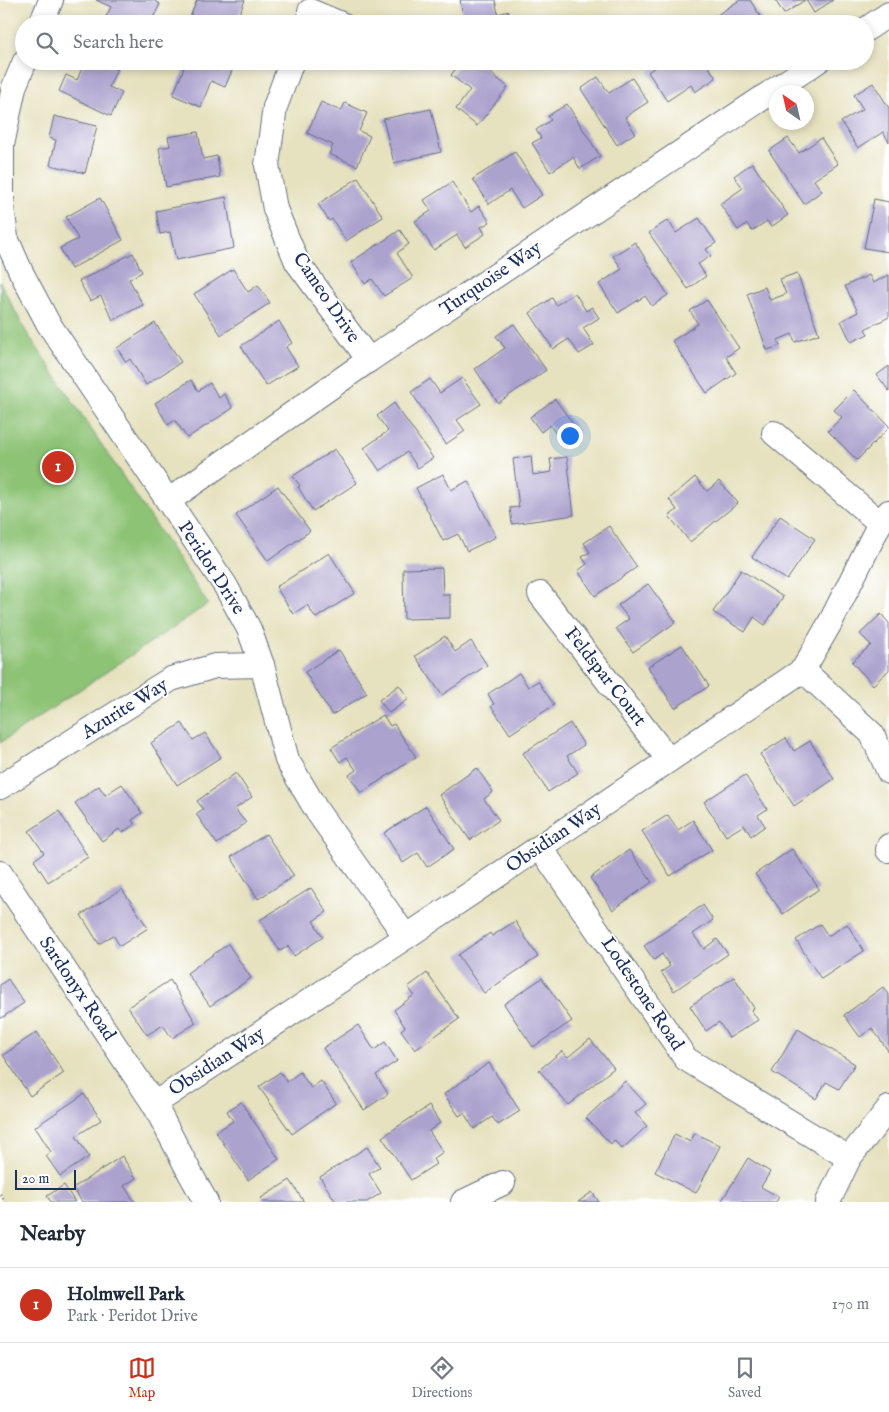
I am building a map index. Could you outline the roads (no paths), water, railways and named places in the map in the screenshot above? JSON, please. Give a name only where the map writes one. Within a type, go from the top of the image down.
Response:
[{"type":"street","points":[[45,15],[51,0]]},
{"type":"street","points":[[874,24],[889,14]]},
{"type":"street","name":"Peridot Drive","points":[[21,70],[14,87],[2,145],[1,206],[6,238],[21,272],[48,323],[225,584],[249,629],[262,665],[287,760],[317,811],[406,937]]},
{"type":"street","name":"Cameo Drive","points":[[289,70],[276,107],[267,165],[275,209],[297,262],[369,360]]},
{"type":"street","name":"Turquoise Way","points":[[168,501],[369,360],[804,70]]},
{"type":"street","points":[[774,434],[884,518]]},
{"type":"street","name":"Obsidian Way","points":[[154,1104],[803,670],[830,623],[884,518]]},
{"type":"street","name":"Feldspar Court","points":[[540,594],[669,760]]},
{"type":"street","name":"Azurite Way","points":[[0,787],[171,680],[215,666],[262,665]]},
{"type":"street","points":[[803,670],[872,734],[889,772]]},
{"type":"street","points":[[888,850],[889,846]]},
{"type":"street","name":"Lodestone Road","points":[[540,847],[686,1059],[849,1158]]},
{"type":"street","name":"Sardonyx Road","points":[[0,873],[154,1104],[206,1202]]},
{"type":"street","points":[[828,1202],[849,1158],[889,1108]]},
{"type":"street","points":[[463,1202],[503,1183]]},
{"type":"place","name":"Holmwell Park","points":[[58,467]]}]
